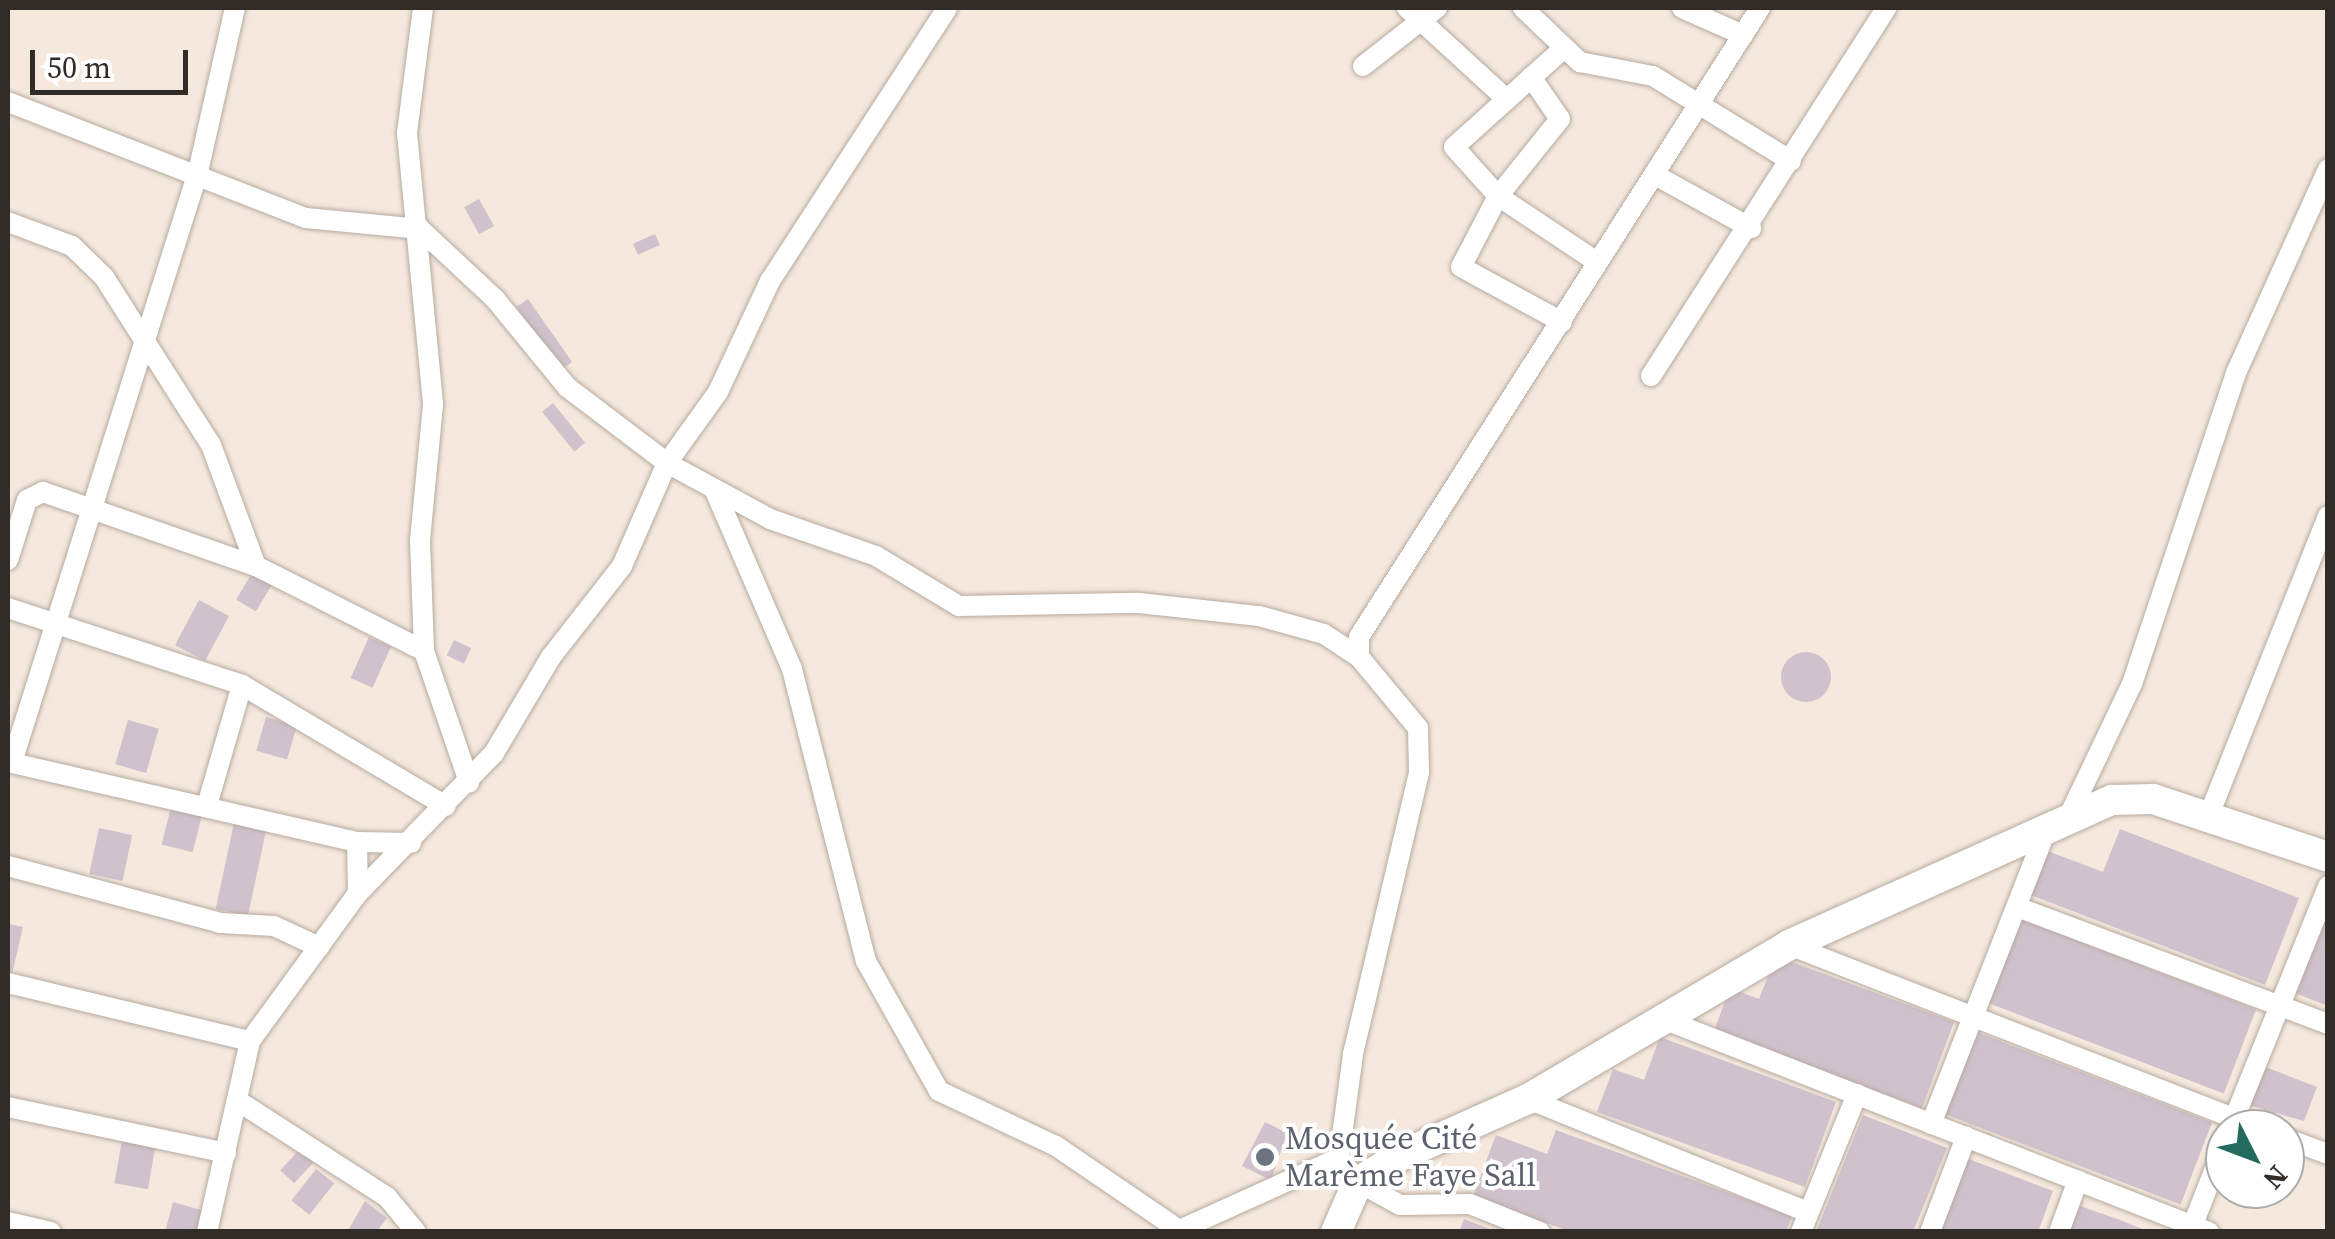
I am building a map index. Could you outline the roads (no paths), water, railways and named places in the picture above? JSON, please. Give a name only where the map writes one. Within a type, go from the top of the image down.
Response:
[{"type":"street","points":[[235,8],[198,172],[10,761],[208,802],[357,842],[411,844]]},
{"type":"street","points":[[423,8],[407,133],[420,229],[433,405],[420,541],[424,650],[469,782]]},
{"type":"street","points":[[212,1229],[250,1041],[358,893],[469,782],[622,566],[667,463],[718,392],[770,282],[899,72],[947,8]]},
{"type":"street","points":[[1523,8],[1564,48],[1700,102],[1791,161]]},
{"type":"street","points":[[1682,8],[1743,35]]},
{"type":"street","points":[[1359,656],[1362,627],[1562,322],[1760,8]]},
{"type":"street","points":[[1651,376],[1751,228],[1886,8]]},
{"type":"street","points":[[1362,66],[1422,12],[1504,97]]},
{"type":"street","points":[[1564,48],[1504,97],[1454,147],[1498,196],[1597,262]]},
{"type":"street","points":[[1531,77],[1560,118],[1498,196],[1461,267],[1562,322]]},
{"type":"street","points":[[8,102],[198,172],[306,218],[420,229],[567,387],[667,463],[715,491],[876,556],[977,610],[1139,603],[1258,616],[1324,634],[1359,656],[1412,716],[1419,772],[1353,1054],[1349,1170],[1336,1232]]},
{"type":"street","points":[[1932,1124],[2017,908],[2056,825],[2132,684],[2236,373],[2328,169]]},
{"type":"street","points":[[1655,175],[1751,228]]},
{"type":"street","points":[[8,222],[88,260],[210,445],[256,566]]},
{"type":"street","points":[[715,491],[792,669],[866,961],[939,1092],[1056,1146],[1177,1231],[1349,1170],[1528,1098],[1789,945],[2112,800],[2152,799],[2209,814],[2328,858]]},
{"type":"street","points":[[8,560],[27,500],[42,492],[256,566],[424,650]]},
{"type":"street","points":[[2209,814],[2328,516]]},
{"type":"street","points":[[8,608],[242,685],[446,806]]},
{"type":"street","points":[[208,802],[242,685]]},
{"type":"street","points":[[357,842],[358,893]]},
{"type":"street","points":[[8,866],[220,923],[274,926],[319,948]]},
{"type":"street","points":[[2239,1109],[2328,886]]},
{"type":"street","points":[[2017,908],[2328,1024]]},
{"type":"street","points":[[1789,945],[2205,1112]]},
{"type":"street","points":[[8,983],[250,1041]]},
{"type":"street","points":[[1663,1019],[2197,1229],[2205,1204]]},
{"type":"street","points":[[1528,1098],[1805,1222],[1856,1094]]},
{"type":"street","points":[[238,1101],[387,1198],[416,1232]]},
{"type":"street","points":[[8,1107],[226,1152]]},
{"type":"street","points":[[1930,1232],[1966,1137]]},
{"type":"street","points":[[1349,1170],[1400,1206],[1470,1204],[1540,1232]]},
{"type":"street","points":[[2059,1232],[2078,1180]]},
{"type":"street","points":[[8,1222],[51,1232]]},
{"type":"place","name":"Mosquée Cité Marème Faye Sall","points":[[1265,1157]]}]
